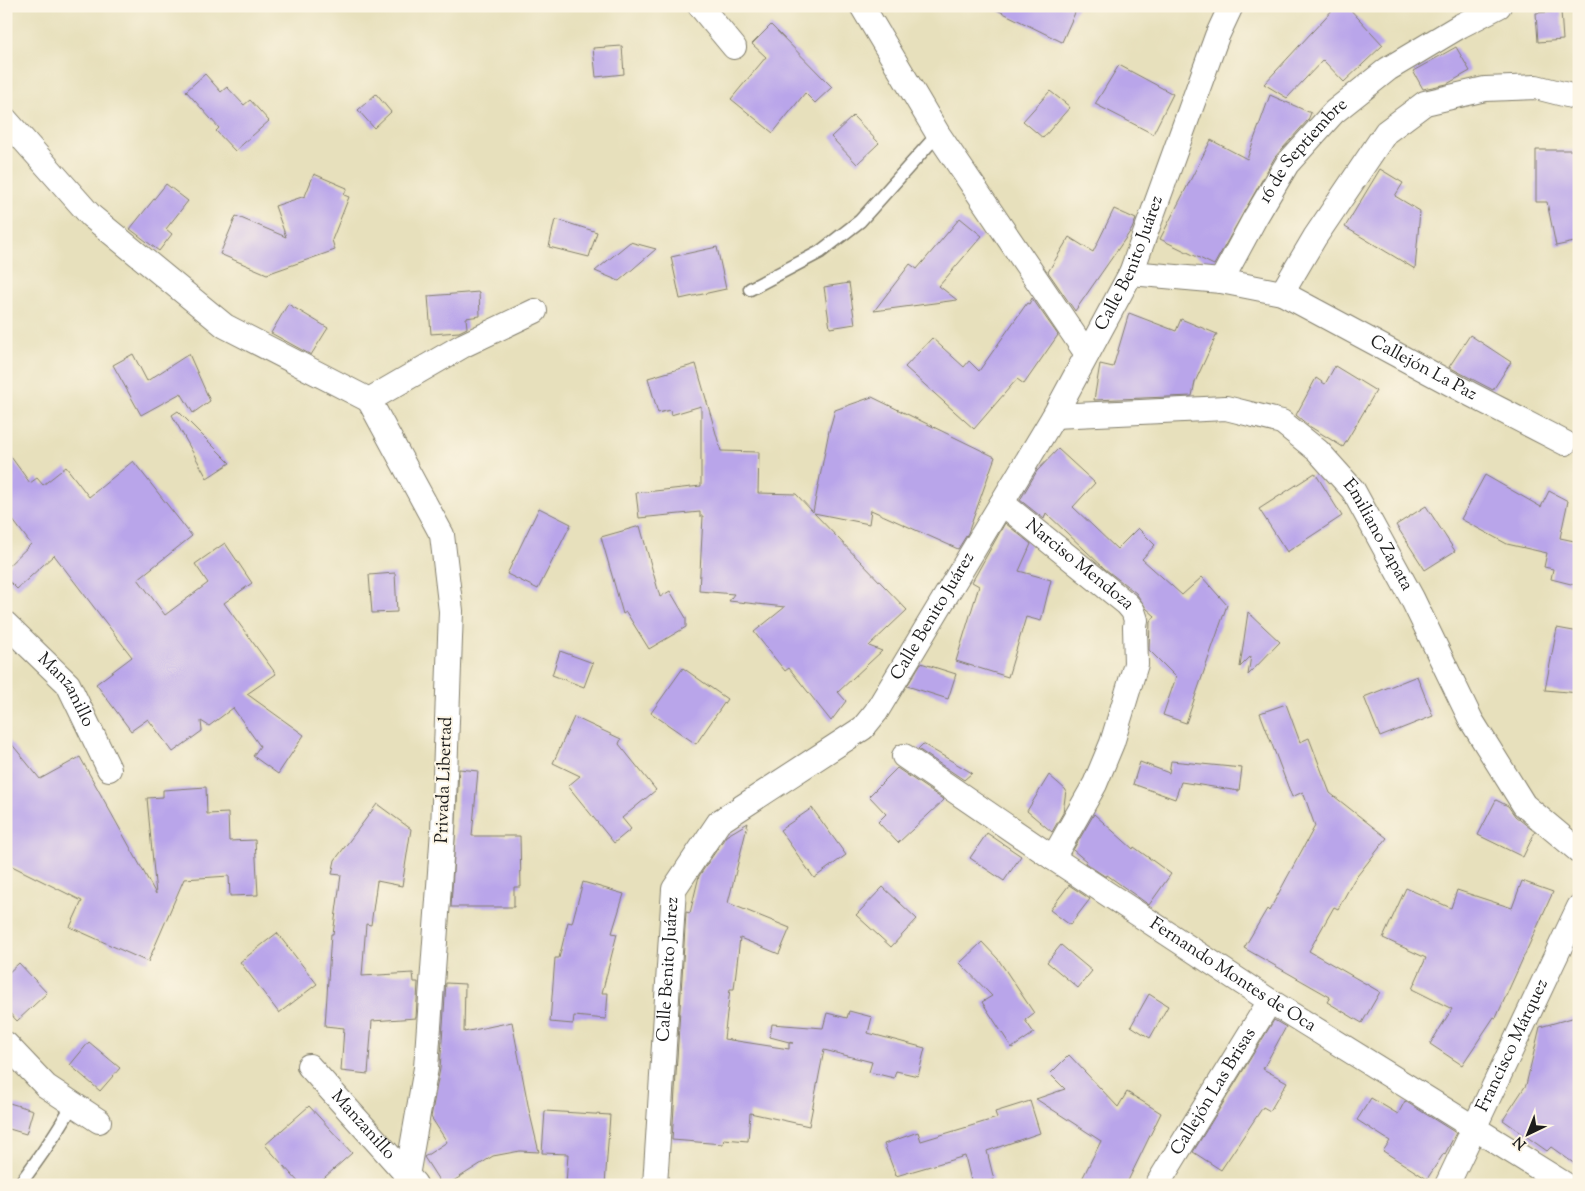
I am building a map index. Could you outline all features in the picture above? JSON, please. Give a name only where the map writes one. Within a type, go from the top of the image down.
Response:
[{"type":"street","points":[[700,6],[734,47]]},
{"type":"street","points":[[862,6],[938,134],[1087,354]]},
{"type":"street","name":"Calle Benito Juárez","points":[[655,1185],[674,889],[719,822],[863,728],[881,704],[1054,416],[1131,273],[1217,36],[1231,6]]},
{"type":"street","name":"16 de Septiembre","points":[[1221,281],[1255,218],[1288,164],[1334,112],[1388,69],[1460,26],[1499,6]]},
{"type":"street","points":[[1131,273],[1221,281],[1282,293],[1315,238],[1386,132],[1425,103],[1485,89],[1536,87],[1579,98]]},
{"type":"street","points":[[6,120],[91,216],[225,326],[369,400],[464,345],[535,311]]},
{"type":"street","name":"Callejón La Paz","points":[[1282,293],[1565,443]]},
{"type":"street","name":"Privada Libertad","points":[[369,400],[442,536],[451,611],[443,830],[426,1068],[411,1180]]},
{"type":"street","name":"Emiliano Zapata","points":[[1054,416],[1226,408],[1282,422],[1318,451],[1353,490],[1412,598],[1471,720],[1524,805],[1579,851]]},
{"type":"street","name":"Narciso Mendoza","points":[[1002,503],[1127,604],[1133,611],[1136,620],[1136,664],[1112,743],[1095,784],[1053,858]]},
{"type":"street","name":"Manzanillo","points":[[6,624],[68,684],[109,769]]},
{"type":"street","name":"Fernando Montes de Oca","points":[[904,756],[1053,858],[1270,1000],[1566,1185]]},
{"type":"street","name":"Francisco Márquez","points":[[1447,1185],[1579,907]]},
{"type":"street","name":"Callejón Las Brisas","points":[[1157,1185],[1270,1000]]},
{"type":"street","points":[[6,1044],[46,1086],[99,1122]]},
{"type":"street","name":"Manzanillo","points":[[309,1066],[411,1180]]},
{"type":"lane","points":[[750,289],[820,252],[860,221],[938,134]]},
{"type":"lane","points":[[19,1185],[59,1129],[73,1104]]},
{"type":"building","points":[[989,6],[1078,6],[1062,42]]},
{"type":"building","points":[[1336,6],[1347,6],[1383,45],[1344,82],[1323,60],[1287,98],[1264,84]]},
{"type":"building","points":[[1561,11],[1563,40],[1538,42],[1536,13]]},
{"type":"building","points":[[771,25],[832,87],[815,103],[805,93],[773,133],[731,99],[766,57],[752,44]]},
{"type":"building","points":[[622,46],[624,74],[596,77],[593,48]]},
{"type":"building","points":[[1456,47],[1470,71],[1447,84],[1423,89],[1413,71]]},
{"type":"building","points":[[1119,65],[1173,94],[1153,134],[1095,104]]},
{"type":"building","points":[[205,74],[221,92],[227,87],[244,105],[250,100],[269,121],[235,151],[216,131],[219,128],[186,91]]},
{"type":"building","points":[[1050,91],[1070,107],[1043,138],[1023,121]]},
{"type":"building","points":[[376,94],[391,112],[374,128],[358,110]]},
{"type":"building","points":[[1270,95],[1311,113],[1308,120],[1275,157],[1214,265],[1160,239],[1211,140],[1247,159]]},
{"type":"building","points":[[853,116],[879,143],[857,164],[831,137]]},
{"type":"building","points":[[1536,150],[1579,150],[1579,241],[1556,246],[1547,202],[1536,202]]},
{"type":"building","points":[[1380,169],[1403,183],[1395,196],[1420,211],[1415,269],[1345,227]]},
{"type":"building","points":[[314,174],[347,188],[344,195],[349,197],[332,240],[335,250],[267,274],[220,254],[236,216],[286,237],[275,206],[305,196]]},
{"type":"building","points":[[166,184],[188,201],[166,229],[172,234],[159,251],[130,229]]},
{"type":"building","points":[[1114,209],[1136,219],[1132,229],[1075,311],[1048,272],[1069,237],[1093,252]]},
{"type":"building","points":[[960,218],[982,236],[939,286],[957,300],[874,311],[910,264],[917,269]]},
{"type":"building","points":[[555,219],[597,232],[589,257],[549,247]]},
{"type":"building","points":[[630,242],[656,249],[619,281],[595,271]]},
{"type":"building","points":[[717,247],[726,289],[680,299],[671,257]]},
{"type":"building","points":[[849,283],[855,324],[830,328],[824,287]]},
{"type":"building","points":[[479,292],[480,316],[466,318],[467,328],[459,332],[431,334],[428,296]]},
{"type":"building","points":[[1032,298],[1058,335],[1024,384],[1017,379],[974,429],[905,367],[932,338],[964,367],[969,361],[979,371]]},
{"type":"building","points":[[288,304],[328,328],[311,355],[271,333]]},
{"type":"building","points":[[1129,313],[1176,331],[1181,319],[1217,334],[1195,382],[1192,396],[1094,400],[1100,364],[1113,367]]},
{"type":"building","points":[[1470,335],[1511,362],[1493,390],[1449,367]]},
{"type":"building","points":[[133,354],[147,381],[189,354],[210,401],[193,413],[181,393],[141,415],[113,365]]},
{"type":"building","points":[[696,364],[721,451],[759,452],[758,493],[796,494],[813,512],[835,410],[872,397],[995,457],[968,533],[958,549],[871,510],[869,524],[814,513],[907,610],[869,646],[882,651],[838,692],[846,701],[831,721],[789,668],[785,671],[754,632],[785,607],[729,601],[734,594],[699,591],[703,516],[700,516],[700,512],[639,518],[636,493],[701,486],[701,406],[671,415],[670,410],[658,413],[648,378]]},
{"type":"building","points":[[1335,366],[1376,391],[1343,447],[1309,426],[1296,415],[1316,378],[1325,384]]},
{"type":"building","points":[[178,411],[230,463],[207,478],[172,415]]},
{"type":"building","points":[[1058,449],[1095,483],[1073,507],[1117,549],[1138,528],[1155,545],[1142,559],[1182,595],[1202,577],[1227,605],[1186,723],[1163,715],[1176,677],[1149,650],[1150,622],[1155,616],[1146,608],[1136,593],[1105,569],[1046,513],[1044,519],[1020,500],[1037,471]]},
{"type":"building","points":[[6,450],[30,483],[37,478],[43,485],[66,467],[89,497],[133,461],[192,536],[138,579],[165,615],[208,583],[195,564],[225,543],[252,583],[224,603],[276,674],[247,694],[304,735],[278,774],[253,756],[260,746],[233,708],[209,726],[201,721],[202,731],[173,752],[148,719],[131,731],[96,684],[132,657],[54,555],[17,589],[6,578],[6,568],[31,544],[6,511]]},
{"type":"building","points":[[1315,473],[1342,516],[1287,552],[1259,509]]},
{"type":"building","points":[[1485,475],[1541,507],[1549,491],[1568,501],[1560,538],[1579,542],[1579,586],[1551,579],[1553,569],[1544,567],[1547,553],[1507,544],[1461,519]]},
{"type":"building","points":[[1426,506],[1455,551],[1425,570],[1396,525]]},
{"type":"building","points":[[539,508],[571,524],[538,589],[507,574]]},
{"type":"building","points":[[1005,523],[1031,544],[1019,571],[1051,580],[1041,621],[1026,617],[1008,677],[956,661],[979,586],[972,582]]},
{"type":"building","points":[[640,526],[660,597],[670,591],[686,618],[686,627],[649,649],[626,612],[623,614],[601,537]]},
{"type":"building","points":[[395,573],[397,612],[372,613],[369,575]]},
{"type":"building","points":[[1248,612],[1280,642],[1248,675],[1251,656],[1240,667]]},
{"type":"building","points":[[1557,628],[1579,632],[1579,693],[1545,690]]},
{"type":"building","points":[[560,651],[593,663],[584,687],[552,675]]},
{"type":"building","points":[[921,663],[956,674],[948,699],[907,686]]},
{"type":"building","points":[[683,668],[727,699],[696,744],[651,713]]},
{"type":"building","points":[[1417,676],[1433,716],[1380,737],[1364,697]]},
{"type":"building","points":[[1286,704],[1300,742],[1309,738],[1330,793],[1387,838],[1354,880],[1338,909],[1334,907],[1309,951],[1380,992],[1362,1023],[1327,1002],[1330,997],[1244,948],[1267,909],[1269,911],[1315,826],[1303,792],[1292,797],[1260,713]]},
{"type":"building","points":[[574,717],[621,739],[619,744],[656,790],[622,818],[631,829],[614,843],[568,786],[580,776],[553,763]]},
{"type":"building","points":[[6,737],[40,779],[80,757],[156,894],[147,798],[163,797],[163,790],[206,787],[207,814],[228,813],[229,841],[255,840],[258,895],[230,896],[229,876],[184,879],[148,962],[70,927],[82,901],[6,863]]},
{"type":"building","points":[[923,744],[972,773],[964,780],[918,749]]},
{"type":"building","points":[[1171,761],[1242,768],[1239,791],[1181,782],[1175,799],[1133,784],[1140,762],[1169,773]]},
{"type":"building","points":[[897,768],[944,800],[898,843],[878,822],[886,814],[869,796]]},
{"type":"building","points":[[459,769],[478,771],[472,836],[520,836],[521,887],[514,887],[514,907],[451,907]]},
{"type":"building","points":[[1049,775],[1066,790],[1063,813],[1052,832],[1027,811]]},
{"type":"building","points":[[1496,800],[1508,806],[1515,816],[1535,832],[1523,857],[1478,835]]},
{"type":"building","points":[[377,804],[411,829],[402,886],[377,881],[371,925],[366,924],[362,976],[413,973],[414,982],[418,982],[416,1018],[372,1021],[368,1074],[341,1071],[344,1028],[325,1026],[331,934],[333,934],[341,875],[332,874],[335,860]]},
{"type":"building","points":[[812,808],[846,855],[814,878],[780,830]]},
{"type":"building","points":[[1094,814],[1133,849],[1134,847],[1171,874],[1149,905],[1107,875],[1106,877],[1085,863],[1086,861],[1073,850]]},
{"type":"building","points":[[748,823],[728,903],[790,928],[779,954],[740,938],[734,989],[730,989],[724,1039],[789,1049],[789,1043],[793,1043],[770,1037],[772,1024],[823,1028],[827,1013],[847,1018],[849,1011],[872,1017],[868,1033],[925,1048],[918,1076],[896,1071],[894,1078],[869,1072],[872,1062],[824,1050],[809,1126],[750,1113],[748,1141],[724,1139],[723,1144],[672,1140],[686,912],[690,913],[699,876],[726,836]]},
{"type":"building","points":[[987,833],[1021,856],[1004,881],[970,858]]},
{"type":"building","points":[[1522,881],[1553,892],[1496,1018],[1494,1017],[1462,1065],[1430,1044],[1452,1009],[1412,989],[1426,958],[1383,938],[1406,888],[1451,908],[1457,890],[1512,908]]},
{"type":"building","points":[[583,882],[624,894],[612,933],[617,934],[602,993],[608,993],[606,1019],[574,1016],[573,1024],[550,1022],[555,958],[559,958],[568,922],[572,923]]},
{"type":"building","points":[[1069,885],[1090,899],[1070,925],[1050,910]]},
{"type":"building","points":[[883,887],[917,919],[891,947],[856,915]]},
{"type":"building","points":[[277,933],[317,984],[279,1013],[240,962]]},
{"type":"building","points":[[982,942],[998,959],[1034,1013],[1025,1020],[1034,1033],[1012,1048],[982,1002],[992,996],[960,963]]},
{"type":"building","points":[[1061,945],[1092,971],[1078,988],[1047,962]]},
{"type":"building","points":[[19,963],[47,993],[17,1021],[6,1009],[6,975]]},
{"type":"building","points":[[446,983],[465,984],[464,1032],[512,1022],[539,1152],[520,1151],[493,1156],[447,1185],[442,1185],[424,1157],[447,1142],[431,1117],[440,1069]]},
{"type":"building","points":[[1149,994],[1168,1006],[1150,1038],[1131,1026]]},
{"type":"building","points":[[1579,1016],[1579,1167],[1551,1147],[1547,1151],[1503,1120],[1526,1085],[1540,1027]]},
{"type":"building","points":[[1274,1020],[1286,1027],[1263,1069],[1287,1082],[1270,1111],[1263,1107],[1221,1170],[1193,1152]]},
{"type":"building","points":[[89,1042],[120,1068],[100,1091],[70,1065]]},
{"type":"building","points":[[1069,1055],[1118,1107],[1127,1092],[1161,1113],[1126,1185],[1079,1185],[1101,1141],[1036,1099],[1065,1089],[1050,1074]]},
{"type":"building","points":[[1371,1098],[1398,1114],[1405,1101],[1456,1133],[1445,1154],[1427,1179],[1383,1151],[1390,1141],[1357,1120]]},
{"type":"building","points":[[1030,1101],[1040,1133],[987,1151],[994,1180],[972,1185],[965,1156],[896,1176],[884,1144],[918,1132],[921,1141],[997,1118],[995,1112]]},
{"type":"building","points":[[6,1102],[33,1110],[26,1134],[6,1128]]},
{"type":"building","points":[[309,1106],[352,1153],[316,1185],[301,1185],[265,1145]]},
{"type":"building","points":[[545,1111],[610,1115],[605,1185],[566,1185],[568,1154],[542,1153]]}]
